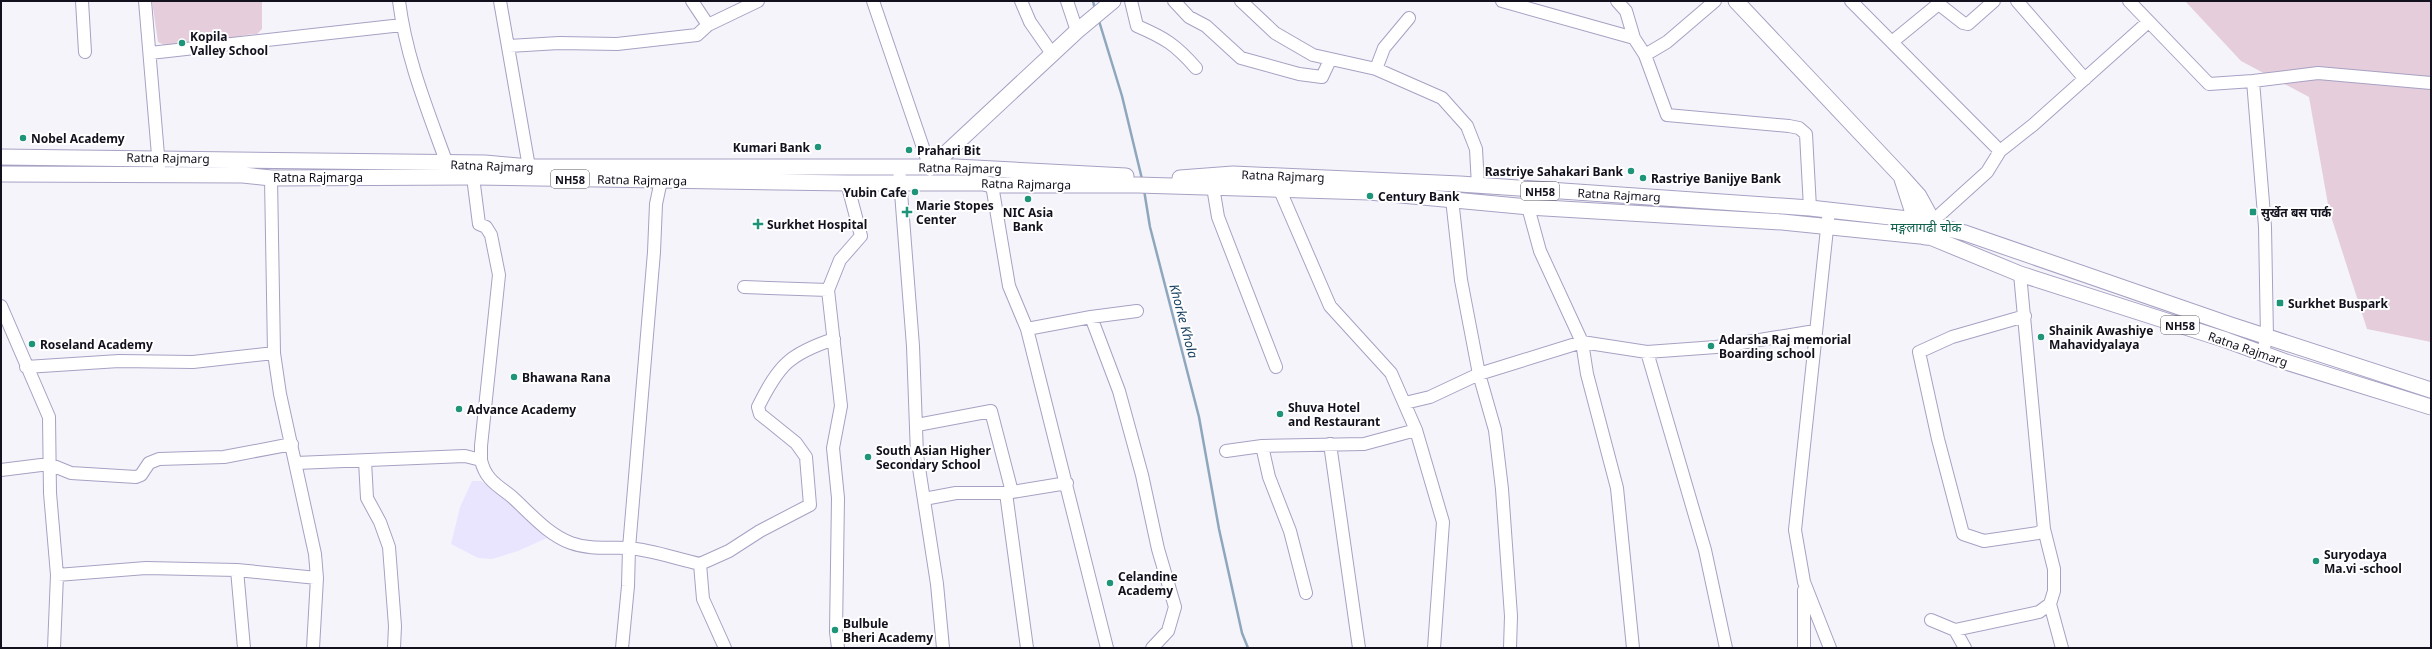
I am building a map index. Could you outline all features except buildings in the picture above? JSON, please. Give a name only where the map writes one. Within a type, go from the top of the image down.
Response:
[{"type":"main road","points":[[1736,1],[1901,176],[1912,210],[1927,224]]},
{"type":"main road","points":[[930,168],[1077,31],[1111,3]]},
{"type":"main road","name":"Ratna Rajmarg","points":[[1,157],[160,158],[447,164],[481,173],[529,167],[662,174],[900,174],[930,168],[956,167],[1213,187],[1369,192],[1528,207],[1782,222],[1828,227],[1927,224],[2020,274],[2262,354],[2431,407]]},
{"type":"main road","points":[[956,167],[957,183]]},
{"type":"main road","name":"Ratna Rajmarga","points":[[1,174],[243,175],[271,178],[481,173],[662,174],[847,183],[900,174],[957,183],[992,185],[1137,180]]},
{"type":"main road","name":"Ratna Rajmarg","points":[[1166,183],[1233,174],[1478,186],[1537,191],[1646,195],[1810,208],[1927,224],[1964,233],[2267,337],[2431,390]]},
{"type":"street","points":[[82,1],[85,52]]},
{"type":"street","points":[[145,1],[160,158],[159,175]]},
{"type":"street","points":[[399,1],[402,25],[418,85],[447,164]]},
{"type":"street","points":[[500,1],[529,167]]},
{"type":"street","points":[[692,1],[708,25]]},
{"type":"street","points":[[509,46],[559,43],[617,44],[697,36],[708,25],[758,1]]},
{"type":"street","points":[[873,1],[930,168]]},
{"type":"street","points":[[1021,1],[1030,22],[1053,55]]},
{"type":"street","points":[[1067,1],[1077,31]]},
{"type":"street","points":[[1131,1],[1137,26],[1163,36],[1180,50],[1196,68]]},
{"type":"street","points":[[1174,1],[1189,17],[1206,26],[1241,58],[1299,74],[1322,76],[1330,60]]},
{"type":"street","points":[[1241,1],[1275,33],[1313,55],[1376,69],[1442,98],[1467,126],[1476,149],[1478,186]]},
{"type":"street","points":[[1502,1],[1634,38]]},
{"type":"street","points":[[1617,1],[1626,11],[1634,38],[1645,55],[1667,115],[1789,126],[1799,128],[1806,134],[1810,208]]},
{"type":"street","points":[[1645,55],[1667,42],[1715,1]]},
{"type":"street","points":[[1851,1],[2000,151]]},
{"type":"street","points":[[1892,42],[1936,6],[1940,5],[1963,23],[1968,24],[1994,1]]},
{"type":"street","points":[[2017,1],[2085,80]]},
{"type":"street","points":[[2129,1],[2147,23],[2209,84],[2253,81],[2318,73],[2431,83]]},
{"type":"street","points":[[1376,69],[1384,48],[1409,18]]},
{"type":"street","points":[[1927,224],[1987,172],[2000,151],[2085,80],[2147,23]]},
{"type":"street","points":[[150,53],[402,25]]},
{"type":"street","points":[[2253,81],[2264,227],[2267,337],[2262,354]]},
{"type":"street","points":[[481,173],[475,205],[479,224],[486,227],[491,235],[499,275],[481,446],[481,460],[484,471],[491,482],[510,496],[544,527],[570,542],[583,546],[629,548],[700,564],[729,551],[760,531],[810,505],[806,457],[796,444],[760,414],[758,407],[774,376],[789,360],[834,339]]},
{"type":"street","points":[[622,648],[628,586],[629,548],[654,260],[656,204],[662,174]]},
{"type":"street","points":[[900,174],[909,273],[917,425],[917,455],[937,584],[943,648]]},
{"type":"street","points":[[271,178],[274,353],[280,394],[315,554],[317,578],[313,648]]},
{"type":"street","points":[[838,648],[836,632],[838,498],[833,448],[841,406],[828,290],[840,260],[861,236],[847,183]]},
{"type":"street","points":[[992,185],[1009,286],[1027,329],[1067,483],[1086,572],[1107,648]]},
{"type":"street","points":[[1213,187],[1218,216],[1276,368]]},
{"type":"street","points":[[1279,188],[1330,306],[1391,373],[1416,430],[1443,522],[1434,648]]},
{"type":"street","points":[[1452,199],[1461,280],[1479,374],[1495,430],[1502,489],[1511,616],[1510,648]]},
{"type":"street","points":[[1528,207],[1540,251],[1582,342],[1587,374],[1617,488],[1633,648]]},
{"type":"street","points":[[1804,648],[1804,582],[1795,530],[1829,210]]},
{"type":"street","points":[[2020,274],[2044,529],[2054,568],[2054,591],[2050,604],[2062,648]]},
{"type":"street","points":[[744,287],[828,290]]},
{"type":"street","points":[[1,306],[26,367],[49,417],[49,464],[57,575],[54,648]]},
{"type":"street","points":[[1027,329],[1091,317],[1137,311]]},
{"type":"street","points":[[2025,316],[1952,337],[1919,352],[1938,439],[1963,534],[1984,541],[2038,533],[2044,529]]},
{"type":"street","points":[[1091,317],[1119,391],[1142,475],[1158,549],[1175,607],[1168,631],[1152,648]]},
{"type":"street","points":[[1405,403],[1430,398],[1479,374],[1582,342],[1647,352],[1716,347],[1815,331]]},
{"type":"street","points":[[1647,352],[1705,550],[1726,648]]},
{"type":"street","points":[[26,367],[119,361],[193,362],[274,353]]},
{"type":"street","points":[[917,425],[991,411],[1009,492],[1027,648]]},
{"type":"street","points":[[1226,451],[1262,446],[1364,444],[1416,430]]},
{"type":"street","points":[[1,470],[49,464],[71,473],[136,477],[141,475],[149,462],[160,459],[224,457],[292,444]]},
{"type":"street","points":[[1330,444],[1359,648]]},
{"type":"street","points":[[1262,446],[1269,477],[1290,531],[1306,593]]},
{"type":"street","points":[[296,463],[465,456],[481,460]]},
{"type":"street","points":[[365,461],[367,498],[380,522],[390,547],[395,626],[394,648]]},
{"type":"street","points":[[924,499],[956,493],[1009,492],[1067,483]]},
{"type":"street","points":[[700,564],[703,599],[725,648]]},
{"type":"street","points":[[57,575],[146,568],[237,570],[317,578]]},
{"type":"street","points":[[237,570],[244,648]]},
{"type":"street","points":[[1804,582],[1830,648]]},
{"type":"street","points":[[1931,620],[1955,630],[2040,612],[2050,604]]},
{"type":"street","points":[[1955,630],[1965,648]]},
{"type":"shaded area","points":[[152,1],[262,1],[262,29],[257,34],[206,44],[180,47],[168,46],[158,42]]},
{"type":"shaded area","points":[[2185,1],[2431,1],[2431,342],[2367,329],[2329,210],[2309,97],[2241,61]]},
{"type":"shaded area","points":[[472,481],[481,481],[500,495],[547,538],[518,551],[492,559],[478,558],[451,544],[460,507]]},
{"type":"waterway","name":"Khorke Khola","points":[[1093,1],[1095,10]]},
{"type":"waterway","name":"Khorke Khola","points":[[1099,21],[1122,96],[1142,179]]},
{"type":"waterway","name":"Khorke Khola","points":[[1144,190],[1150,227],[1199,417],[1219,529],[1242,633],[1248,648]]},
{"type":"place","name":"Kopila Valley School","points":[[182,43]]},
{"type":"place","name":"Nobel Academy","points":[[23,138]]},
{"type":"place","name":"Kumari Bank","points":[[818,147]]},
{"type":"place","name":"Prahari Bit","points":[[909,150]]},
{"type":"place","name":"Rastriye Sahakari Bank","points":[[1631,171]]},
{"type":"place","name":"Rastriye Banijye Bank","points":[[1643,178]]},
{"type":"place","name":"Yubin Cafe","points":[[915,192]]},
{"type":"place","name":"Century Bank","points":[[1370,196]]},
{"type":"place","name":"NIC Asia Bank","points":[[1028,199]]},
{"type":"place","name":"Marie Stopes Center","points":[[907,212]]},
{"type":"place","name":"सुर्खेत बस पार्क","points":[[2253,212]]},
{"type":"place","name":"Surkhet Hospital","points":[[758,224]]},
{"type":"place","name":"Surkhet Buspark","points":[[2280,303]]},
{"type":"place","name":"Shainik Awashiye Mahavidyalaya","points":[[2041,337]]},
{"type":"place","name":"Roseland Academy","points":[[32,344]]},
{"type":"place","name":"Adarsha Raj memorial Boarding school","points":[[1711,346]]},
{"type":"place","name":"Bhawana Rana","points":[[514,377]]},
{"type":"place","name":"Advance Academy","points":[[459,409]]},
{"type":"place","name":"Shuva Hotel and Restaurant","points":[[1280,414]]},
{"type":"place","name":"South Asian Higher Secondary School","points":[[868,457]]},
{"type":"place","name":"Suryodaya Ma.vi -school","points":[[2316,561]]},
{"type":"place","name":"Celandine Academy","points":[[1110,583]]},
{"type":"place","name":"Bulbule Bheri Academy","points":[[835,630]]},
{"type":"district","name":"मङ्गलागढी चोक","points":[[1926,227]]}]
